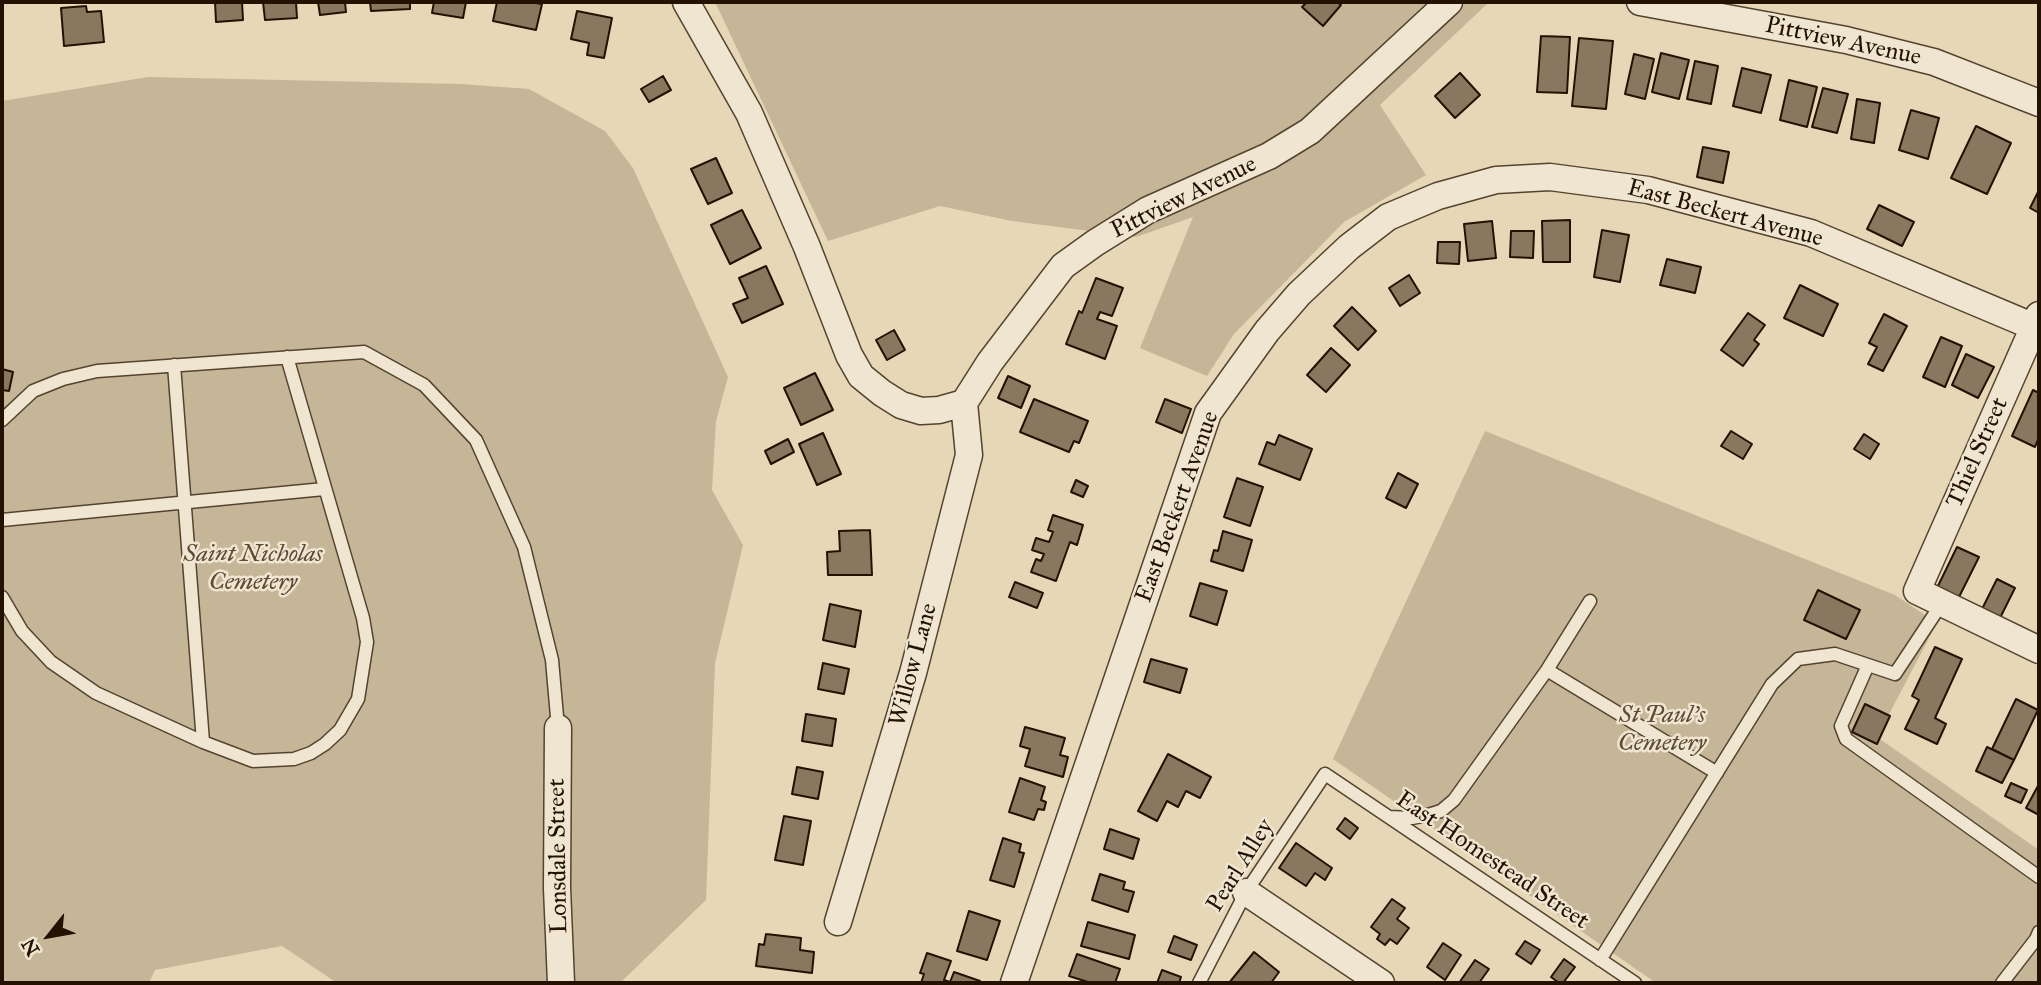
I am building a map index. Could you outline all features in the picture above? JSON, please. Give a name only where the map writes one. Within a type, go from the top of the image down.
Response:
[{"type":"street","points":[[686,2],[749,113],[807,247],[849,355],[861,376],[901,405],[921,411],[939,410],[964,403]]},
{"type":"street","name":"Pittview Avenue","points":[[964,403],[990,362],[1063,265],[1148,210],[1269,156],[1310,131],[1449,2]]},
{"type":"street","name":"Pittview Avenue","points":[[1640,2],[1846,40],[1934,62],[2039,103]]},
{"type":"street","name":"East Beckert Avenue","points":[[1014,983],[1208,413],[1267,331],[1299,294],[1349,247],[1388,217],[1438,196],[1496,180],[1550,177],[1648,190],[1811,233],[2037,323]]},
{"type":"street","name":"Thiel Street","points":[[1942,603],[1917,591],[2037,323]]},
{"type":"street","name":"Willow Lane","points":[[838,922],[913,673],[969,455],[964,403]]},
{"type":"street","points":[[1942,603],[2039,650]]},
{"type":"street","name":"Lonsdale Street","points":[[558,728],[557,888],[561,983]]},
{"type":"street","points":[[1246,892],[1381,983]]},
{"type":"lane","points":[[2,420],[33,391],[63,379],[97,371],[364,352],[424,385],[476,440],[524,547],[552,660],[558,728]]},
{"type":"lane","points":[[2,597],[22,631],[51,662],[96,693],[203,742],[253,761],[294,759],[325,744],[340,730],[358,699],[367,642],[363,618],[287,357]]},
{"type":"lane","points":[[174,365],[203,742]]},
{"type":"lane","points":[[2,520],[324,489]]},
{"type":"lane","points":[[1390,817],[1412,818],[1428,815],[1441,811],[1454,800],[1547,670],[1590,601]]},
{"type":"lane","points":[[1600,960],[1772,684],[1798,659],[1835,654],[1895,674],[1942,603]]},
{"type":"lane","points":[[1868,665],[1841,726],[1846,738],[2039,877]]},
{"type":"lane","points":[[1547,670],[1717,773]]},
{"type":"lane","name":"East Homestead Street","points":[[1325,774],[1635,983]]},
{"type":"lane","name":"Pearl Alley","points":[[1199,983],[1246,892],[1325,774]]},
{"type":"lane","points":[[2002,983],[2039,932]]},
{"type":"green space","points":[[715,2],[1487,4],[1380,105],[1426,175],[1344,222],[1234,334],[1207,376],[1140,348],[1193,217],[1136,237],[1012,221],[940,206],[828,241]]},
{"type":"green space","name":"Saint Nicholas Cemetery","points":[[148,77],[461,84],[529,89],[605,131],[633,168],[728,377],[716,421],[712,490],[743,545],[715,663],[706,900],[620,983],[337,983],[282,946],[155,970],[149,983],[2,983],[2,101]]},
{"type":"green space","name":"St Paul's Cemetery","points":[[1485,431],[1895,595],[1937,623],[1877,737],[2039,850],[2039,983],[1656,983],[1333,759]]},
{"type":"building","points":[[215,2],[242,2],[243,20],[216,22]]},
{"type":"building","points":[[263,2],[296,2],[297,18],[265,20]]},
{"type":"building","points":[[318,2],[345,2],[346,12],[320,15]]},
{"type":"building","points":[[370,2],[410,2],[410,9],[371,11]]},
{"type":"building","points":[[434,2],[466,2],[463,18],[432,13]]},
{"type":"building","points":[[497,2],[542,4],[536,30],[493,21]]},
{"type":"building","points":[[1307,2],[1337,2],[1341,5],[1323,26],[1302,7]]},
{"type":"building","points":[[86,6],[87,12],[101,11],[104,42],[64,46],[61,8]]},
{"type":"building","points":[[577,11],[612,18],[604,58],[587,55],[589,43],[571,39]]},
{"type":"building","points":[[1541,36],[1570,37],[1567,93],[1537,92]]},
{"type":"building","points":[[1579,38],[1613,41],[1606,109],[1572,106]]},
{"type":"building","points":[[1661,53],[1689,60],[1679,99],[1652,92]]},
{"type":"building","points":[[1634,54],[1654,59],[1645,99],[1625,94]]},
{"type":"building","points":[[1695,61],[1718,66],[1711,104],[1687,99]]},
{"type":"building","points":[[1742,68],[1771,75],[1761,113],[1733,106]]},
{"type":"building","points":[[1460,73],[1480,95],[1455,118],[1435,96]]},
{"type":"building","points":[[663,76],[671,90],[649,102],[641,89]]},
{"type":"building","points":[[1789,80],[1817,87],[1807,127],[1780,120]]},
{"type":"building","points":[[1823,88],[1848,94],[1837,133],[1812,127]]},
{"type":"building","points":[[1857,99],[1880,103],[1874,143],[1851,139]]},
{"type":"building","points":[[1911,110],[1939,118],[1928,159],[1899,150]]},
{"type":"building","points":[[1976,126],[2011,143],[1987,194],[1951,178]]},
{"type":"building","points":[[1703,147],[1729,152],[1723,183],[1697,177]]},
{"type":"building","points":[[716,158],[732,193],[708,204],[691,169]]},
{"type":"building","points":[[2039,190],[2039,213],[2030,208]]},
{"type":"building","points":[[1879,205],[1914,222],[1902,246],[1867,229]]},
{"type":"building","points":[[742,210],[761,248],[730,264],[711,225]]},
{"type":"building","points":[[1570,220],[1570,262],[1543,262],[1542,221]]},
{"type":"building","points":[[1492,221],[1496,258],[1468,261],[1464,224]]},
{"type":"building","points":[[1602,230],[1629,235],[1620,282],[1594,277]]},
{"type":"building","points":[[1511,231],[1534,231],[1533,258],[1510,257]]},
{"type":"building","points":[[1438,242],[1460,242],[1459,264],[1437,263]]},
{"type":"building","points":[[1667,259],[1701,267],[1695,293],[1660,285]]},
{"type":"building","points":[[766,266],[783,304],[742,323],[733,304],[748,298],[739,278]]},
{"type":"building","points":[[1409,275],[1420,293],[1400,306],[1389,288]]},
{"type":"building","points":[[1096,278],[1123,288],[1112,316],[1100,312],[1097,319],[1117,326],[1105,359],[1066,344]]},
{"type":"building","points":[[1800,285],[1838,304],[1823,336],[1784,318]]},
{"type":"building","points":[[1352,307],[1376,331],[1358,350],[1334,326]]},
{"type":"building","points":[[1748,313],[1765,325],[1754,340],[1759,344],[1743,366],[1721,350]]},
{"type":"building","points":[[1884,314],[1907,326],[1883,371],[1868,364],[1877,347],[1869,343]]},
{"type":"building","points":[[894,330],[905,350],[887,360],[876,340]]},
{"type":"building","points":[[1941,337],[1962,346],[1945,387],[1923,377]]},
{"type":"building","points":[[1331,348],[1350,365],[1326,392],[1307,375]]},
{"type":"building","points":[[1966,354],[1994,367],[1978,398],[1952,385]]},
{"type":"building","points":[[2,369],[13,372],[9,391],[2,390]]},
{"type":"building","points":[[815,373],[833,410],[801,425],[784,388]]},
{"type":"building","points":[[1008,376],[1030,386],[1021,408],[998,398]]},
{"type":"building","points":[[2033,390],[2039,393],[2039,437],[2035,447],[2012,436]]},
{"type":"building","points":[[1034,399],[1088,421],[1079,443],[1074,441],[1069,452],[1020,432]]},
{"type":"building","points":[[1165,399],[1191,409],[1182,433],[1156,422]]},
{"type":"building","points":[[1731,431],[1752,444],[1743,459],[1721,446]]},
{"type":"building","points":[[823,433],[841,474],[817,485],[799,444]]},
{"type":"building","points":[[1864,434],[1879,444],[1870,459],[1854,449]]},
{"type":"building","points":[[1279,435],[1312,449],[1300,480],[1259,464],[1267,442],[1275,445]]},
{"type":"building","points":[[788,439],[794,452],[771,464],[765,451]]},
{"type":"building","points":[[1398,473],[1418,484],[1406,508],[1386,498]]},
{"type":"building","points":[[1237,478],[1263,487],[1250,526],[1224,517]]},
{"type":"building","points":[[1076,480],[1088,486],[1083,497],[1071,492]]},
{"type":"building","points":[[1053,515],[1083,525],[1077,545],[1070,542],[1056,581],[1031,572],[1036,559],[1041,561],[1044,554],[1032,550],[1036,538],[1049,542],[1053,532],[1048,530]]},
{"type":"building","points":[[870,530],[872,575],[828,575],[827,552],[840,551],[839,531]]},
{"type":"building","points":[[1223,531],[1252,540],[1243,571],[1211,561],[1214,550],[1218,551]]},
{"type":"building","points":[[1957,547],[1979,557],[1958,599],[1937,588]]},
{"type":"building","points":[[1997,579],[2015,588],[2000,618],[1982,609]]},
{"type":"building","points":[[1015,582],[1043,593],[1037,608],[1009,597]]},
{"type":"building","points":[[1200,583],[1227,591],[1217,625],[1190,616]]},
{"type":"building","points":[[1818,590],[1860,610],[1846,639],[1804,620]]},
{"type":"building","points":[[830,604],[861,611],[855,647],[823,640]]},
{"type":"building","points":[[1935,647],[1962,659],[1935,718],[1946,724],[1937,744],[1905,729],[1919,700],[1912,696]]},
{"type":"building","points":[[1151,659],[1187,669],[1180,693],[1144,682]]},
{"type":"building","points":[[823,663],[849,669],[844,694],[818,689]]},
{"type":"building","points":[[2016,699],[2038,710],[2014,760],[1992,749]]},
{"type":"building","points":[[1865,704],[1890,716],[1877,744],[1852,732]]},
{"type":"building","points":[[806,714],[836,719],[832,746],[802,741]]},
{"type":"building","points":[[1025,727],[1065,738],[1060,755],[1068,757],[1063,777],[1025,766],[1030,749],[1020,746]]},
{"type":"building","points":[[1987,747],[2014,760],[2002,783],[1976,771]]},
{"type":"building","points":[[1168,754],[1211,777],[1200,798],[1186,791],[1178,807],[1167,801],[1157,821],[1138,811]]},
{"type":"building","points":[[797,767],[823,772],[818,799],[792,794]]},
{"type":"building","points":[[1020,778],[1045,787],[1041,800],[1046,802],[1044,810],[1038,809],[1034,820],[1009,812]]},
{"type":"building","points":[[2011,783],[2027,790],[2021,803],[2005,796]]},
{"type":"building","points":[[2039,784],[2039,815],[2026,808]]},
{"type":"building","points":[[784,816],[811,821],[803,865],[775,860]]},
{"type":"building","points":[[1345,818],[1358,828],[1350,839],[1337,829]]},
{"type":"building","points":[[1110,829],[1139,839],[1133,859],[1104,849]]},
{"type":"building","points":[[1003,838],[1021,844],[1019,852],[1024,853],[1014,887],[990,880]]},
{"type":"building","points":[[1296,843],[1332,868],[1325,880],[1315,873],[1306,886],[1279,868]]},
{"type":"building","points":[[1100,874],[1125,882],[1123,889],[1134,892],[1128,912],[1092,900]]},
{"type":"building","points":[[1392,899],[1405,908],[1397,919],[1409,928],[1397,944],[1390,939],[1385,945],[1377,939],[1380,934],[1371,927]]},
{"type":"building","points":[[969,911],[1000,921],[987,960],[957,951]]},
{"type":"building","points":[[1088,922],[1135,935],[1129,959],[1081,946]]},
{"type":"building","points":[[766,934],[801,938],[800,950],[814,952],[812,973],[756,966],[759,944],[764,945]]},
{"type":"building","points":[[1174,936],[1197,945],[1191,960],[1168,952]]},
{"type":"building","points":[[1525,941],[1540,950],[1531,964],[1516,954]]},
{"type":"building","points":[[1443,943],[1461,955],[1445,980],[1427,967]]},
{"type":"building","points":[[1254,952],[1279,972],[1271,983],[1229,983]]},
{"type":"building","points":[[927,953],[951,961],[944,980],[950,982],[954,972],[980,981],[979,983],[921,983],[924,974],[920,973]]},
{"type":"building","points":[[1077,954],[1120,969],[1115,983],[1091,983],[1069,976]]},
{"type":"building","points":[[1564,959],[1575,967],[1563,983],[1559,983],[1551,977]]},
{"type":"building","points":[[1475,960],[1489,969],[1479,983],[1459,983]]},
{"type":"building","points":[[1162,970],[1181,977],[1179,983],[1157,983]]}]
